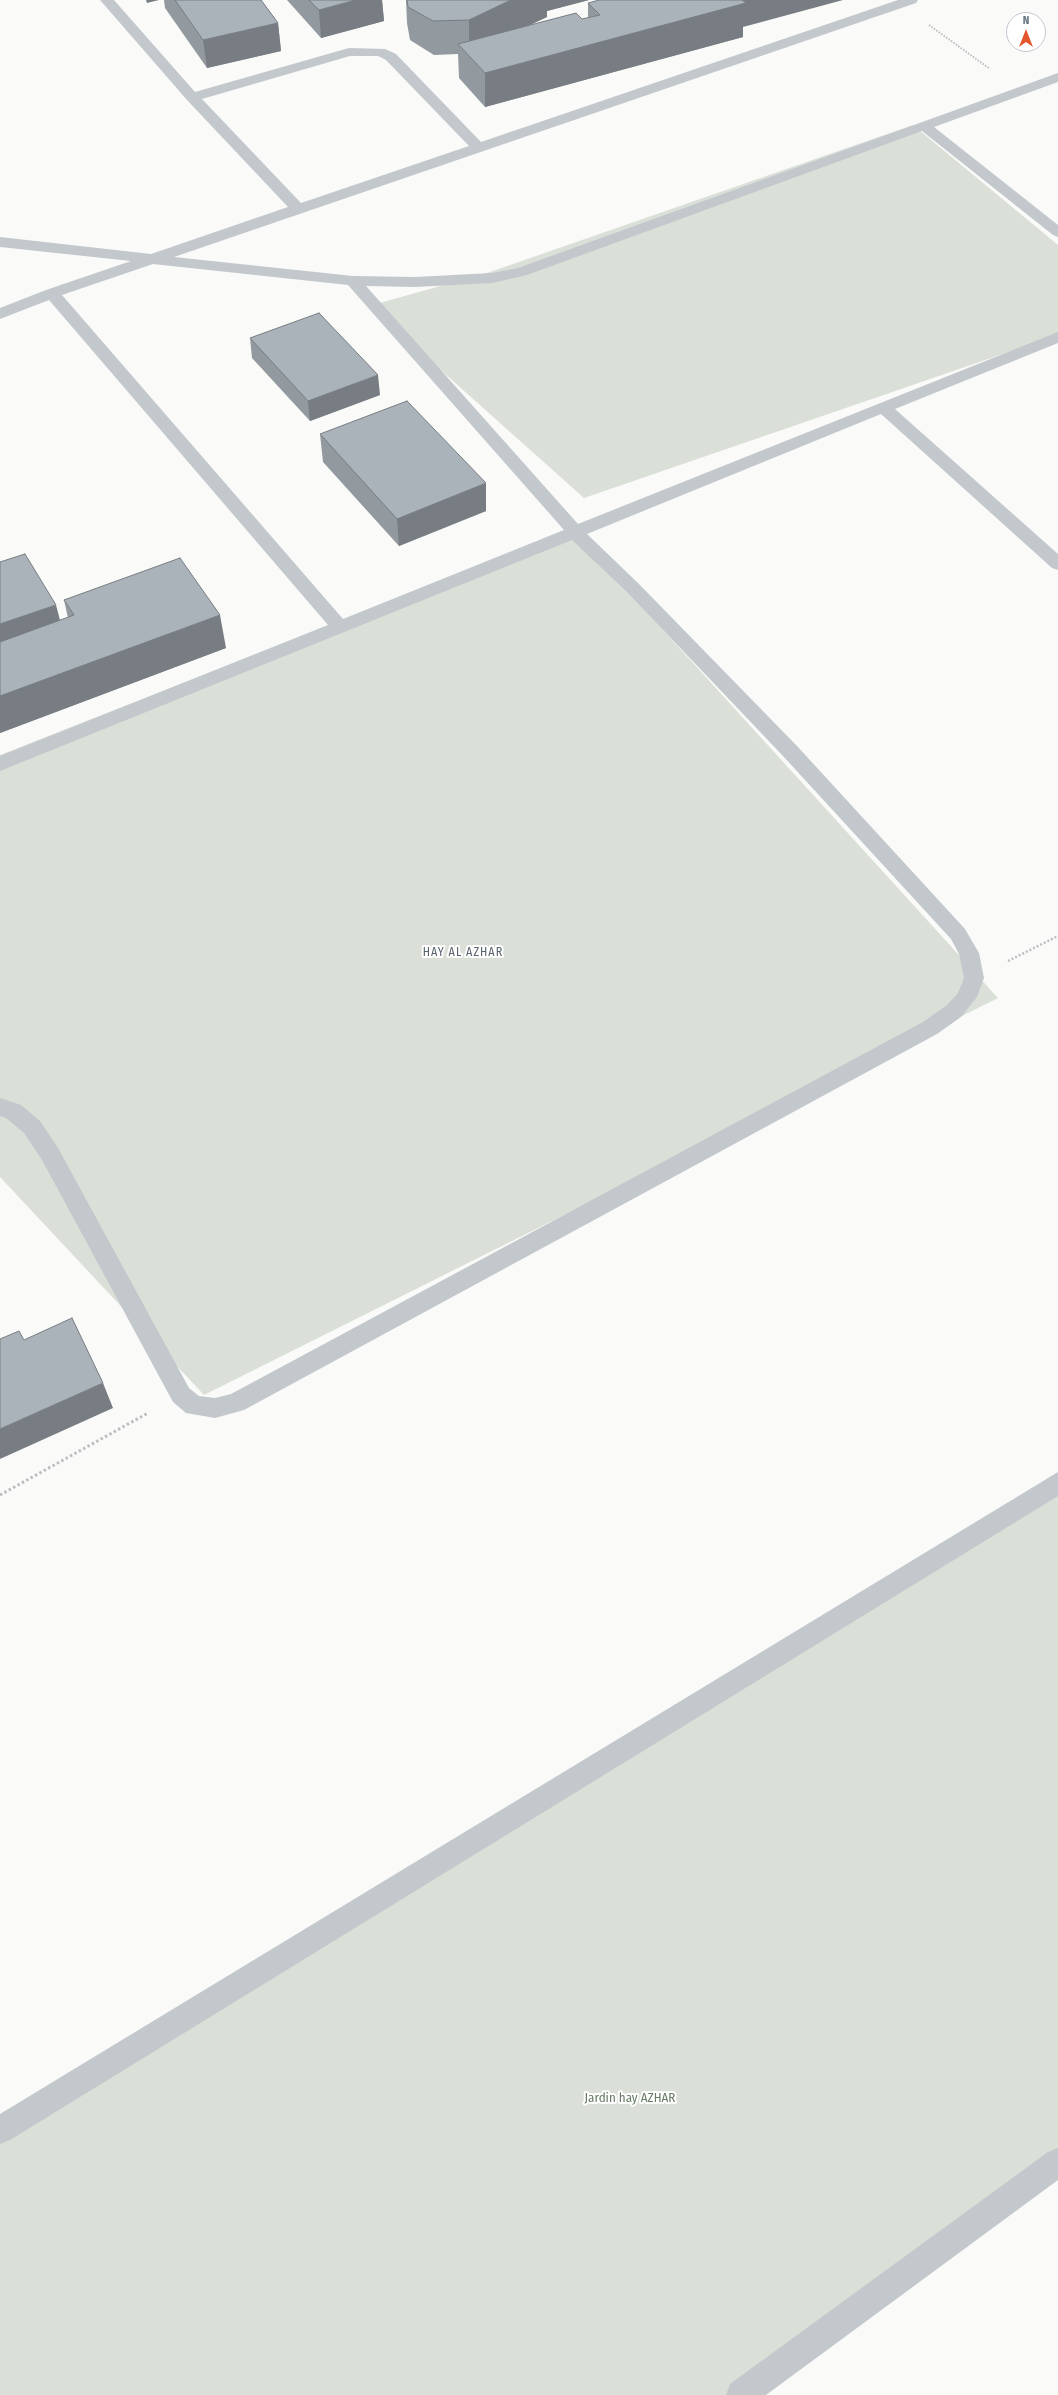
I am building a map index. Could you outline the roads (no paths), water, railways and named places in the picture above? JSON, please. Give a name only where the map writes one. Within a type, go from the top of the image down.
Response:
[{"type":"street","points":[[107,0],[192,97],[298,209]]},
{"type":"street","points":[[0,314],[52,293],[478,148],[901,1]]},
{"type":"street","points":[[192,97],[349,52],[380,52],[391,57],[478,148]]},
{"type":"street","points":[[0,242],[354,281],[464,280],[492,278],[522,272],[1058,77]]},
{"type":"street","points":[[924,126],[1058,232]]},
{"type":"street","points":[[0,1107],[13,1111],[32,1128],[50,1154],[181,1395],[194,1406],[215,1408],[236,1403],[930,1028],[954,1011],[967,997],[974,978],[969,953],[958,934],[784,745],[632,587],[575,532],[354,281]]},
{"type":"street","points":[[52,293],[340,627]]},
{"type":"street","points":[[0,764],[1058,337]]},
{"type":"street","points":[[884,408],[1058,564]]},
{"type":"street","points":[[0,2130],[1058,1483]]},
{"type":"street","points":[[741,2395],[1058,2162]]},
{"type":"district","name":"HAY AL AZHAR","points":[[463,953]]},
{"type":"park label","name":"Jardin hay AZHAR","points":[[630,2098]]}]
